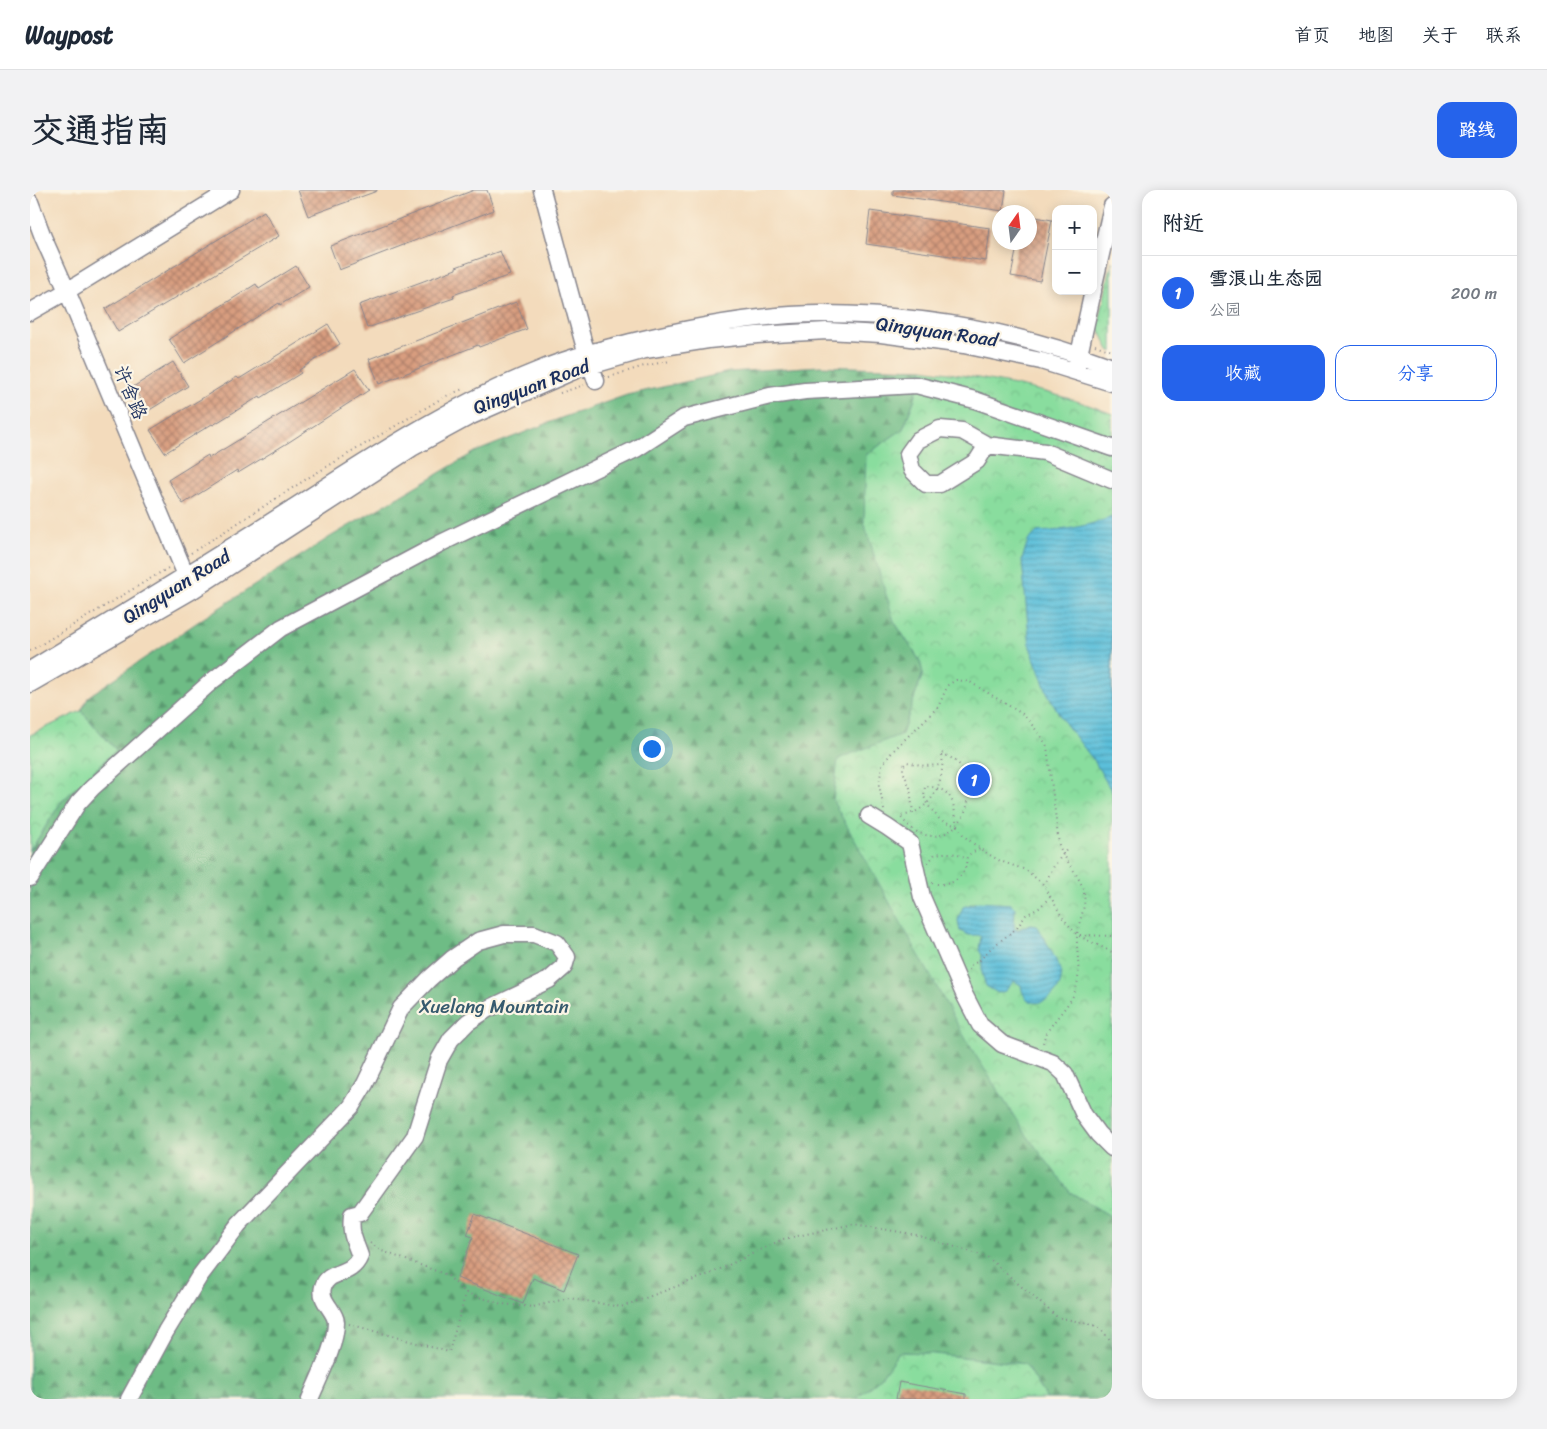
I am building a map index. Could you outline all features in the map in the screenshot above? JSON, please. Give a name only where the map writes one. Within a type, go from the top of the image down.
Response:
[{"type":"street","points":[[30,312],[231,190]]},
{"type":"street","points":[[542,190],[596,381]]},
{"type":"street","name":"许舍路","points":[[30,202],[43,237],[192,588]]},
{"type":"street","points":[[1097,272],[1112,206]]},
{"type":"street","points":[[1076,371],[1092,295]]},
{"type":"street","name":"Qingyuan Road","points":[[30,684],[192,588],[412,448],[469,417],[576,370],[589,359],[659,335],[714,324],[769,317],[821,314],[878,316],[944,323],[1081,347],[1112,367]]},
{"type":"street","name":"Qingyuan Road","points":[[589,359],[708,340],[826,331],[881,334],[964,345],[1042,362],[1112,383]]},
{"type":"street","points":[[30,878],[78,803],[92,788],[212,681],[281,628],[441,543],[636,449],[684,418],[770,396],[805,391],[916,385],[976,400],[1112,448]]},
{"type":"street","points":[[987,445],[977,461],[940,484],[926,484],[912,470],[908,454],[918,440],[940,429],[962,431],[987,445],[1045,452],[1112,480]]},
{"type":"street","name":"Qingyuan Road","points":[[30,670],[192,588]]},
{"type":"street","points":[[869,816],[910,843],[922,897],[980,1026],[1002,1044],[1053,1063],[1064,1074],[1084,1115],[1098,1134],[1112,1148]]},
{"type":"street","points":[[129,1399],[166,1331],[199,1277],[239,1224],[351,1107],[365,1084],[401,1008],[453,958],[478,941],[504,934],[534,934],[557,942],[567,957],[564,967],[549,980],[486,1010],[468,1022],[451,1040],[438,1060],[415,1136],[360,1213],[352,1215],[352,1239],[360,1256],[357,1264],[352,1269],[328,1278],[323,1287],[323,1298],[336,1320],[333,1340],[310,1399]]},
{"type":"path","points":[[1081,347],[1112,351]]},
{"type":"path","name":"Qingyuan Road","points":[[559,393],[644,366],[670,361]]},
{"type":"path","name":"Qingyuan Road","points":[[30,651],[180,561],[308,478],[444,397],[471,385]]},
{"type":"path","points":[[887,827],[878,786],[882,765],[893,751],[938,706],[948,685],[956,680],[970,682],[1024,715],[1041,736],[1047,746],[1059,846],[1062,854],[1078,878],[1085,899],[1078,934],[1079,969],[1074,994],[1043,1041],[1042,1060]]},
{"type":"path","points":[[942,753],[957,761],[966,774],[970,789],[968,806],[957,826],[942,834],[927,835],[913,830],[900,816],[913,813],[927,804],[935,796],[938,787],[942,776],[942,753]]},
{"type":"path","points":[[913,813],[910,788],[903,771],[903,766],[906,762],[925,766],[943,764]]},
{"type":"path","points":[[957,826],[940,820],[927,804],[924,796],[925,786],[938,787],[949,794],[954,802],[957,826],[964,836],[980,850],[1000,861],[1026,870],[1044,885],[1062,917],[1078,934],[1112,952]]},
{"type":"path","points":[[1044,885],[1062,854],[1067,849]]},
{"type":"path","points":[[966,859],[956,853],[935,854],[918,876],[943,886],[952,883],[963,872],[966,859],[971,853],[980,850]]},
{"type":"path","points":[[980,961],[991,948],[1017,928],[1026,915],[1039,908],[1051,896]]},
{"type":"path","points":[[1078,934],[1086,936],[1112,936]]},
{"type":"path","points":[[365,1241],[382,1251],[447,1275],[466,1293],[502,1304],[533,1307],[569,1298],[622,1307],[710,1274],[783,1240],[854,1224],[917,1235],[987,1257],[1057,1317],[1098,1326],[1112,1342]]},
{"type":"path","points":[[336,1320],[449,1352],[466,1293]]},
{"type":"green space","points":[[1112,261],[1112,352],[1109,350],[1098,327]]},
{"type":"green space","name":"Xuelang Mountain","points":[[820,366],[923,369],[914,401],[903,429],[866,455],[894,621],[920,661],[923,673],[902,734],[1070,1192],[1112,1217],[1112,1399],[1047,1399],[1025,1364],[899,1352],[881,1377],[856,1399],[30,1399],[30,851],[61,802],[116,750],[81,711],[89,696],[202,619],[330,537],[475,452],[561,418],[627,395],[729,372]]},
{"type":"green space","points":[[923,369],[1042,391],[1112,414],[1112,1217],[1070,1192],[1022,1129],[968,1043],[833,801],[838,759],[902,734],[923,673],[920,661],[894,621],[864,522],[866,455],[903,429],[914,401]]},
{"type":"green space","points":[[81,711],[116,750],[61,802],[30,851],[30,735]]},
{"type":"green space","points":[[899,1352],[1025,1364],[1047,1399],[856,1399],[881,1377]]},
{"type":"water","points":[[1112,517],[1112,792],[1095,762],[1062,719],[1047,692],[1030,647],[1022,560],[1028,541],[1037,532],[1075,528]]},
{"type":"water","points":[[978,902],[1011,904],[1015,908],[1014,928],[1017,930],[1031,924],[1037,925],[1061,973],[1057,990],[1051,997],[1036,1003],[1029,1001],[1024,995],[1021,985],[1014,981],[1005,991],[998,993],[986,986],[982,973],[982,955],[979,950],[981,937],[960,931],[958,920],[963,907]]},
{"type":"building","points":[[298,190],[377,190],[377,191],[308,216]]},
{"type":"building","points":[[474,190],[487,190],[494,210],[339,270],[330,246]]},
{"type":"building","points":[[893,190],[1006,190],[1004,205],[992,205],[992,209],[893,195]]},
{"type":"building","points":[[264,211],[279,236],[118,332],[105,309]]},
{"type":"building","points":[[870,211],[990,228],[986,261],[866,244]]},
{"type":"building","points":[[1037,217],[1052,220],[1040,281],[1011,276],[1016,250],[1037,250]]},
{"type":"building","points":[[500,251],[510,275],[453,295],[454,298],[367,328],[359,305]]},
{"type":"building","points":[[296,266],[309,287],[280,305],[279,303],[184,363],[169,339],[256,284],[259,289]]},
{"type":"building","points":[[516,302],[527,329],[479,347],[478,345],[379,384],[369,359]]},
{"type":"building","points":[[328,324],[340,344],[299,370],[301,373],[261,398],[260,396],[165,453],[150,430],[237,377],[239,379]]},
{"type":"building","points":[[173,362],[188,386],[148,411],[133,387]]},
{"type":"building","points":[[355,369],[369,390],[289,442],[238,473],[237,470],[183,504],[168,480],[208,455],[209,458]]},
{"type":"building","points":[[475,1214],[578,1254],[564,1290],[533,1278],[523,1304],[457,1278],[473,1237],[467,1235]]},
{"type":"building","points":[[899,1382],[966,1394],[966,1399],[896,1399]]},
{"type":"place","name":"雪浪山生态园","points":[[974,780]]}]
